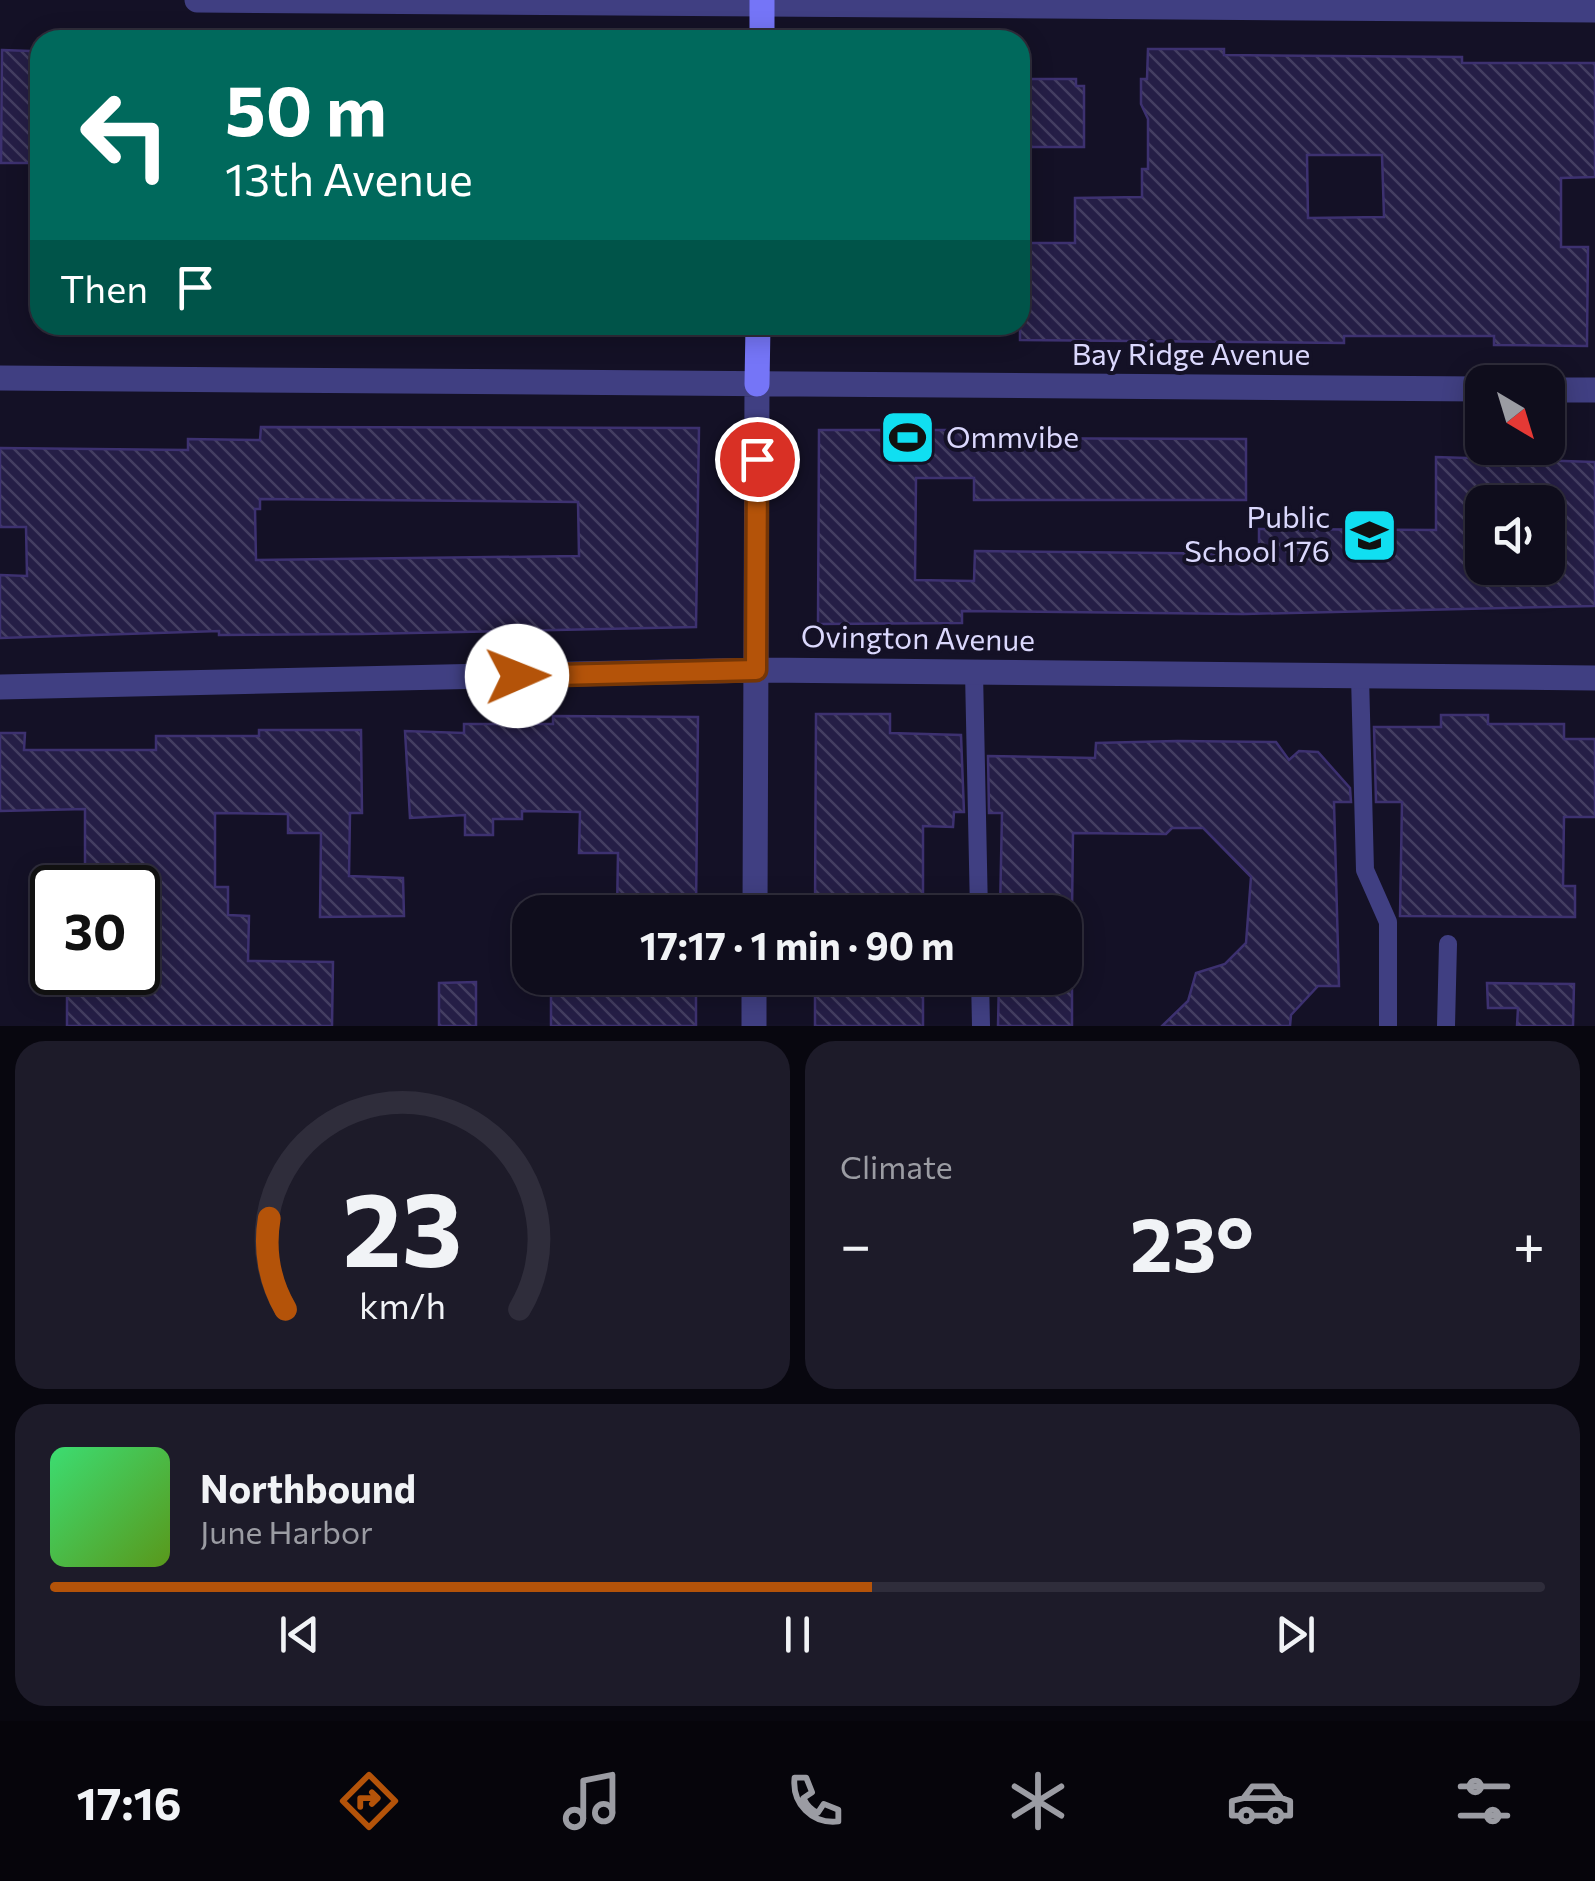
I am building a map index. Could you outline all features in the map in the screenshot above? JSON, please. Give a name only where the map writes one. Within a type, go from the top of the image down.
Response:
[{"type":"main road","points":[[762,2],[762,30]]},
{"type":"main road","points":[[758,335],[758,384]]},
{"type":"street","points":[[197,0],[1595,10]]},
{"type":"street","name":"Bay Ridge Avenue","points":[[0,378],[1465,389]]},
{"type":"street","points":[[755,895],[758,384]]},
{"type":"street","points":[[1565,390],[1595,390]]},
{"type":"street","name":"Ovington Avenue","points":[[0,688],[756,670],[1595,678]]},
{"type":"street","points":[[754,995],[754,1026]]},
{"type":"lane","points":[[974,672],[979,895]]},
{"type":"lane","points":[[1360,676],[1365,870],[1388,922],[1388,1026]]},
{"type":"lane","points":[[1446,1026],[1448,944]]},
{"type":"lane","points":[[980,995],[981,1026]]},
{"type":"building","points":[[1148,49],[1224,49],[1224,55],[1462,57],[1462,63],[1595,63],[1595,177],[1561,178],[1561,247],[1588,247],[1587,346],[1494,345],[1494,336],[1344,336],[1344,343],[1020,340],[1020,335],[1030,335],[1030,243],[1075,243],[1075,198],[1142,197],[1142,169],[1148,169],[1148,119],[1141,104],[1141,79],[1147,79]],"holes":[[[1307,155],[1382,155],[1384,217],[1308,218]]]},
{"type":"building","points":[[2,50],[30,51],[30,163],[1,163]]},
{"type":"building","points":[[1030,79],[1076,79],[1076,86],[1084,86],[1084,147],[1030,147]]},
{"type":"building","points":[[261,427],[699,428],[696,627],[362,634],[219,635],[219,631],[0,638],[0,575],[27,576],[26,527],[0,527],[0,448],[188,450],[188,439],[260,440]],"holes":[[[260,499],[578,502],[579,556],[256,560],[255,509],[260,509]]]},
{"type":"building","points":[[819,430],[963,430],[963,438],[1246,439],[1246,500],[974,500],[974,478],[916,478],[915,580],[974,581],[975,551],[1259,554],[1259,529],[1436,530],[1436,457],[1465,458],[1465,465],[1595,462],[1595,606],[1244,614],[962,611],[962,623],[818,624]]},
{"type":"building","points":[[816,714],[890,714],[890,733],[961,735],[964,812],[954,812],[953,827],[923,826],[923,895],[815,895]]},
{"type":"building","points":[[1441,715],[1488,715],[1488,724],[1564,724],[1564,739],[1595,739],[1595,817],[1564,817],[1563,886],[1575,886],[1575,917],[1400,916],[1402,802],[1376,802],[1374,727],[1441,727]]},
{"type":"building","points":[[553,716],[698,717],[696,895],[617,895],[618,853],[579,853],[580,812],[522,811],[522,819],[493,819],[493,835],[465,835],[465,815],[410,818],[405,731],[464,733],[464,724],[553,724]]},
{"type":"building","points":[[259,730],[361,730],[362,813],[350,813],[349,876],[403,878],[404,916],[320,917],[321,833],[288,833],[288,814],[215,813],[215,887],[228,887],[228,915],[249,916],[248,961],[333,962],[332,1026],[67,1026],[67,995],[160,995],[160,865],[85,865],[85,809],[0,811],[0,733],[25,733],[24,750],[156,750],[156,736],[259,736]]},
{"type":"building","points":[[1276,742],[1289,760],[1299,751],[1318,752],[1350,788],[1351,802],[1334,802],[1339,986],[1318,986],[1291,1015],[1290,1026],[1162,1026],[1188,1001],[1196,973],[1225,964],[1246,943],[1251,877],[1203,828],[1172,828],[1166,834],[1073,833],[1072,895],[1000,895],[1002,813],[989,813],[988,756],[1095,758],[1096,743]]},
{"type":"building","points":[[476,982],[476,1026],[439,1026],[439,983]]},
{"type":"building","points":[[1487,983],[1574,984],[1573,1026],[1517,1026],[1518,1008],[1488,1008]]},
{"type":"building","points":[[551,995],[696,995],[696,1026],[551,1026]]},
{"type":"building","points":[[815,995],[923,995],[923,1026],[815,1026]]},
{"type":"building","points":[[999,995],[1072,995],[1072,1026],[998,1026]]},
{"type":"place","name":"Ommvibe","points":[[907,438]]},
{"type":"place","name":"Public School 176","points":[[1369,535]]},
{"type":"route","points":[[517,676],[756,670],[757,459]]}]
